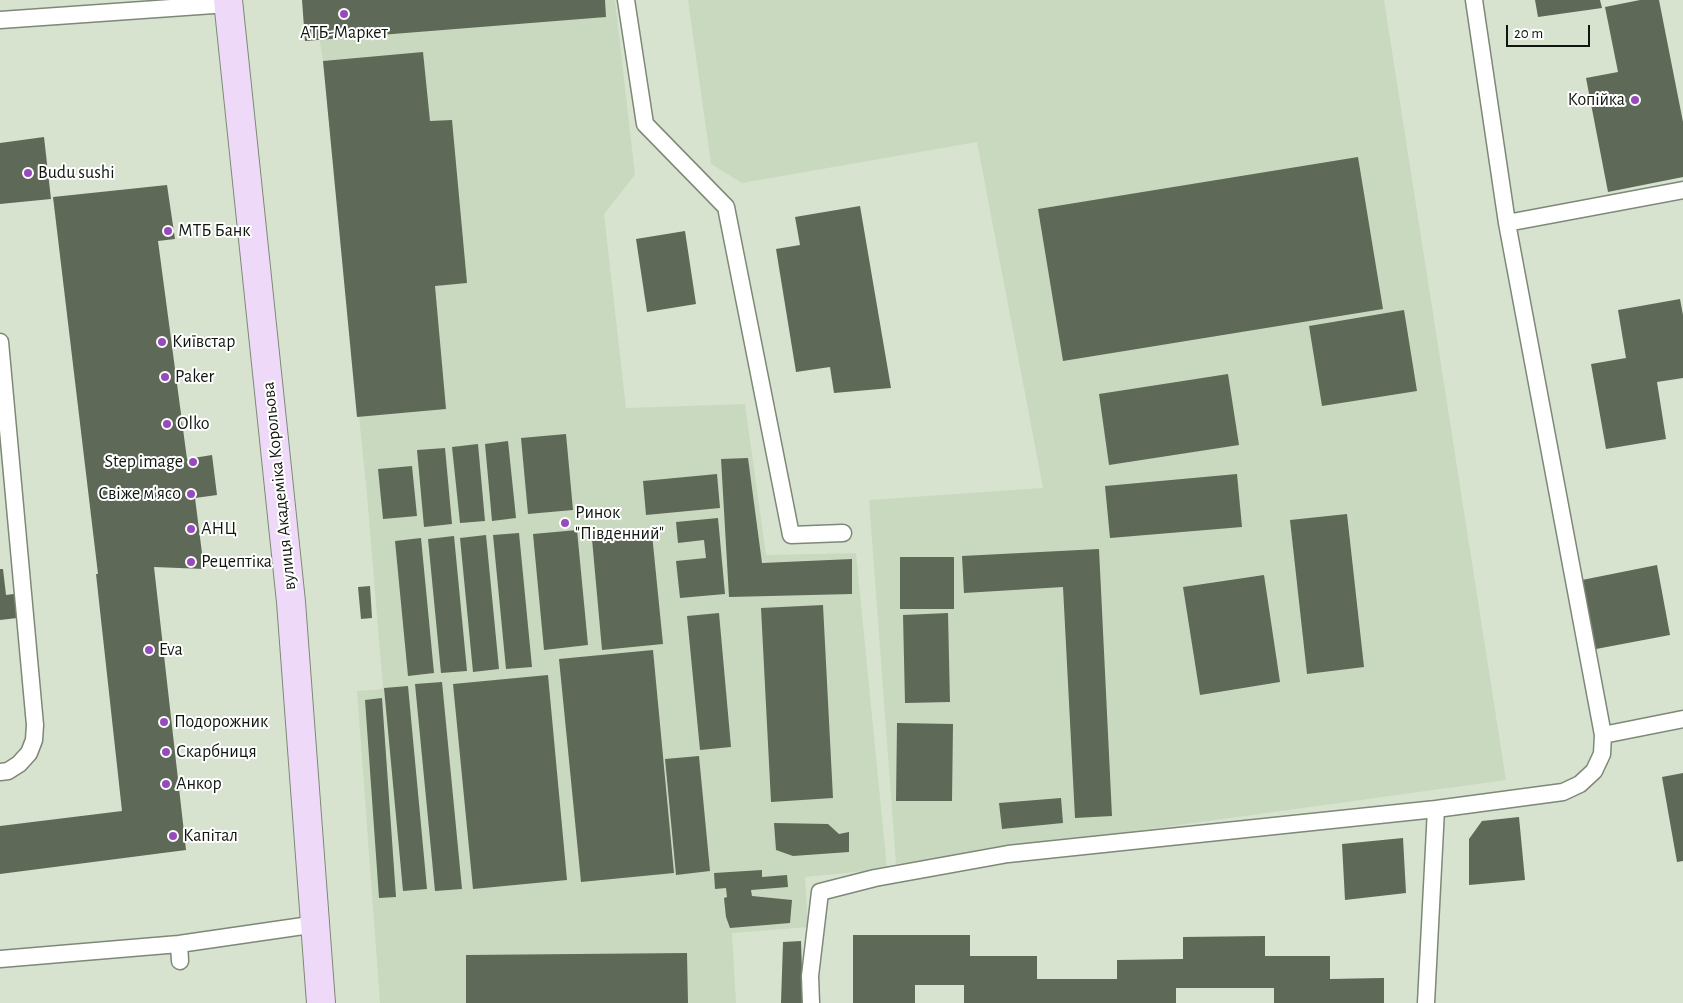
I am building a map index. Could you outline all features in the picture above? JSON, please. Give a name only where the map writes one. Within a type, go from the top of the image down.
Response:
[{"type":"main road","name":"вулиця Академіка Корольова","points":[[228,2],[281,494],[322,1003]]},
{"type":"lane","points":[[626,0],[645,124],[726,208],[791,535],[843,533]]},
{"type":"lane","points":[[811,1003],[810,976],[820,892],[875,878],[1008,854],[1436,809],[1563,792],[1580,784],[1594,771],[1602,754],[1603,735],[1507,223],[1474,0]]},
{"type":"lane","points":[[0,20],[228,2]]},
{"type":"lane","points":[[1507,223],[1683,190]]},
{"type":"lane","points":[[0,342],[7,489],[35,732],[29,753],[20,764],[8,771],[0,772]]},
{"type":"lane","points":[[1603,735],[1683,718]]},
{"type":"lane","points":[[1426,1003],[1436,809]]},
{"type":"lane","points":[[0,959],[179,944],[317,924]]},
{"type":"lane","points":[[179,944],[180,961]]},
{"type":"shaded area","name":"Ринок \"Південний\"","points":[[313,0],[615,0],[635,175],[604,214],[626,408],[745,404],[766,555],[856,553],[887,869],[805,877],[808,927],[732,933],[736,1003],[380,1003],[357,691],[383,689],[367,495],[323,61]]},
{"type":"shaded area","points":[[688,0],[1384,0],[1506,780],[896,864],[869,500],[1043,488],[977,142],[742,183],[711,164]]},
{"type":"building","points":[[302,0],[605,0],[606,17],[305,41]]},
{"type":"building","points":[[1535,0],[1600,0],[1602,8],[1538,17]]},
{"type":"building","name":"Копійка","points":[[1640,0],[1659,0],[1683,122],[1683,177],[1608,192],[1586,78],[1618,72],[1605,7]]},
{"type":"building","points":[[423,52],[430,121],[452,120],[467,283],[435,286],[446,409],[357,417],[323,61]]},
{"type":"building","points":[[44,137],[51,199],[0,204],[0,143]]},
{"type":"building","points":[[1358,157],[1383,309],[1063,361],[1038,209]]},
{"type":"building","points":[[167,185],[175,239],[158,241],[187,459],[212,455],[217,495],[195,498],[204,569],[154,567],[186,850],[0,874],[0,826],[122,811],[96,574],[98,574],[53,197]]},
{"type":"building","points":[[860,206],[891,388],[834,393],[830,367],[796,372],[776,249],[800,245],[795,217]]},
{"type":"building","points":[[685,231],[696,304],[647,312],[636,239]]},
{"type":"building","points":[[1680,299],[1683,315],[1683,378],[1657,382],[1666,439],[1606,449],[1591,364],[1626,358],[1618,310]]},
{"type":"building","points":[[1404,310],[1417,391],[1322,406],[1309,326]]},
{"type":"building","points":[[1228,374],[1239,445],[1109,465],[1099,394]]},
{"type":"building","points":[[566,434],[573,510],[528,514],[521,438]]},
{"type":"building","points":[[508,441],[516,518],[492,521],[485,444]]},
{"type":"building","points":[[478,444],[485,521],[460,523],[452,447]]},
{"type":"building","points":[[445,448],[452,524],[424,527],[417,450]]},
{"type":"building","points":[[748,458],[762,563],[852,559],[852,594],[729,597],[721,459]]},
{"type":"building","points":[[412,466],[417,516],[383,519],[378,469]]},
{"type":"building","points":[[717,474],[720,508],[646,515],[643,481]]},
{"type":"building","points":[[1237,474],[1242,527],[1110,538],[1105,486]]},
{"type":"building","points":[[1347,514],[1364,667],[1307,674],[1290,520]]},
{"type":"building","points":[[718,518],[725,594],[680,598],[676,561],[706,558],[704,540],[678,543],[676,522]]},
{"type":"building","points":[[577,530],[588,645],[544,650],[533,534]]},
{"type":"building","points":[[519,533],[532,667],[506,669],[493,535]]},
{"type":"building","points":[[652,534],[663,644],[602,650],[592,539]]},
{"type":"building","points":[[486,535],[499,669],[473,672],[460,538]]},
{"type":"building","points":[[454,536],[467,671],[441,673],[428,539]]},
{"type":"building","points":[[421,538],[434,673],[408,676],[395,541]]},
{"type":"building","points":[[1099,549],[1112,816],[1075,818],[1063,587],[964,593],[962,556]]},
{"type":"building","points":[[900,557],[954,557],[954,609],[900,609]]},
{"type":"building","points":[[1657,565],[1670,635],[1596,649],[1582,580]]},
{"type":"building","points":[[0,569],[3,569],[6,595],[14,594],[17,618],[0,620]]},
{"type":"building","points":[[1264,575],[1280,682],[1200,695],[1183,587]]},
{"type":"building","points":[[370,586],[372,618],[361,619],[358,587]]},
{"type":"building","points":[[823,605],[833,798],[771,802],[761,608]]},
{"type":"building","points":[[719,613],[731,747],[700,750],[687,616]]},
{"type":"building","points":[[948,613],[950,702],[905,703],[903,615]]},
{"type":"building","points":[[653,650],[674,873],[581,882],[559,659]]},
{"type":"building","points":[[548,675],[567,880],[473,889],[453,684]]},
{"type":"building","points":[[442,682],[462,889],[435,891],[415,684]]},
{"type":"building","points":[[408,686],[427,889],[403,891],[384,688]]},
{"type":"building","points":[[382,698],[396,897],[379,898],[365,700]]},
{"type":"building","points":[[897,723],[953,724],[952,801],[896,801]]},
{"type":"building","points":[[699,756],[710,871],[676,875],[665,759]]},
{"type":"building","points":[[1683,773],[1683,861],[1677,862],[1662,777]]},
{"type":"building","points":[[1061,798],[1063,823],[1002,829],[999,803]]},
{"type":"building","points":[[1519,817],[1525,880],[1469,885],[1469,839],[1482,821]]},
{"type":"building","points":[[774,823],[828,824],[839,834],[849,832],[849,852],[793,856],[776,850]]},
{"type":"building","points":[[1403,838],[1406,893],[1345,900],[1342,844]]},
{"type":"building","points":[[762,870],[762,877],[787,875],[788,887],[751,890],[752,896],[792,900],[790,923],[730,928],[726,917],[724,898],[727,897],[726,888],[715,889],[714,873]]},
{"type":"building","points":[[853,935],[970,935],[970,956],[1037,956],[1037,979],[1117,979],[1117,960],[1183,959],[1183,937],[1265,936],[1265,956],[1330,956],[1330,979],[1384,978],[1384,1003],[1274,1003],[1274,988],[1176,988],[1176,1003],[964,1003],[964,985],[915,985],[915,1003],[853,1003]]},
{"type":"building","points":[[801,941],[803,1003],[781,1003],[783,942]]},
{"type":"building","points":[[687,953],[688,1003],[466,1003],[466,955]]},
{"type":"place","name":"АТБ-Маркет","points":[[344,14]]},
{"type":"place","name":"Копійка","points":[[1635,100]]},
{"type":"place","name":"Budu sushi","points":[[28,173]]},
{"type":"place","name":"МТБ Банк","points":[[168,231]]},
{"type":"place","name":"Київстар","points":[[162,342]]},
{"type":"place","name":"Paker","points":[[165,377]]},
{"type":"place","name":"Olko","points":[[167,424]]},
{"type":"place","name":"Step image","points":[[193,462]]},
{"type":"place","name":"Свіже м'ясо","points":[[191,494]]},
{"type":"place","name":"Ринок \"Південний\"","points":[[565,523]]},
{"type":"place","name":"АНЦ","points":[[191,529]]},
{"type":"place","name":"Рецептіка","points":[[191,562]]},
{"type":"place","name":"Eva","points":[[149,650]]},
{"type":"place","name":"Подорожник","points":[[164,722]]},
{"type":"place","name":"Скарбниця","points":[[166,752]]},
{"type":"place","name":"Анкор","points":[[166,784]]},
{"type":"place","name":"Капітал","points":[[173,836]]}]
